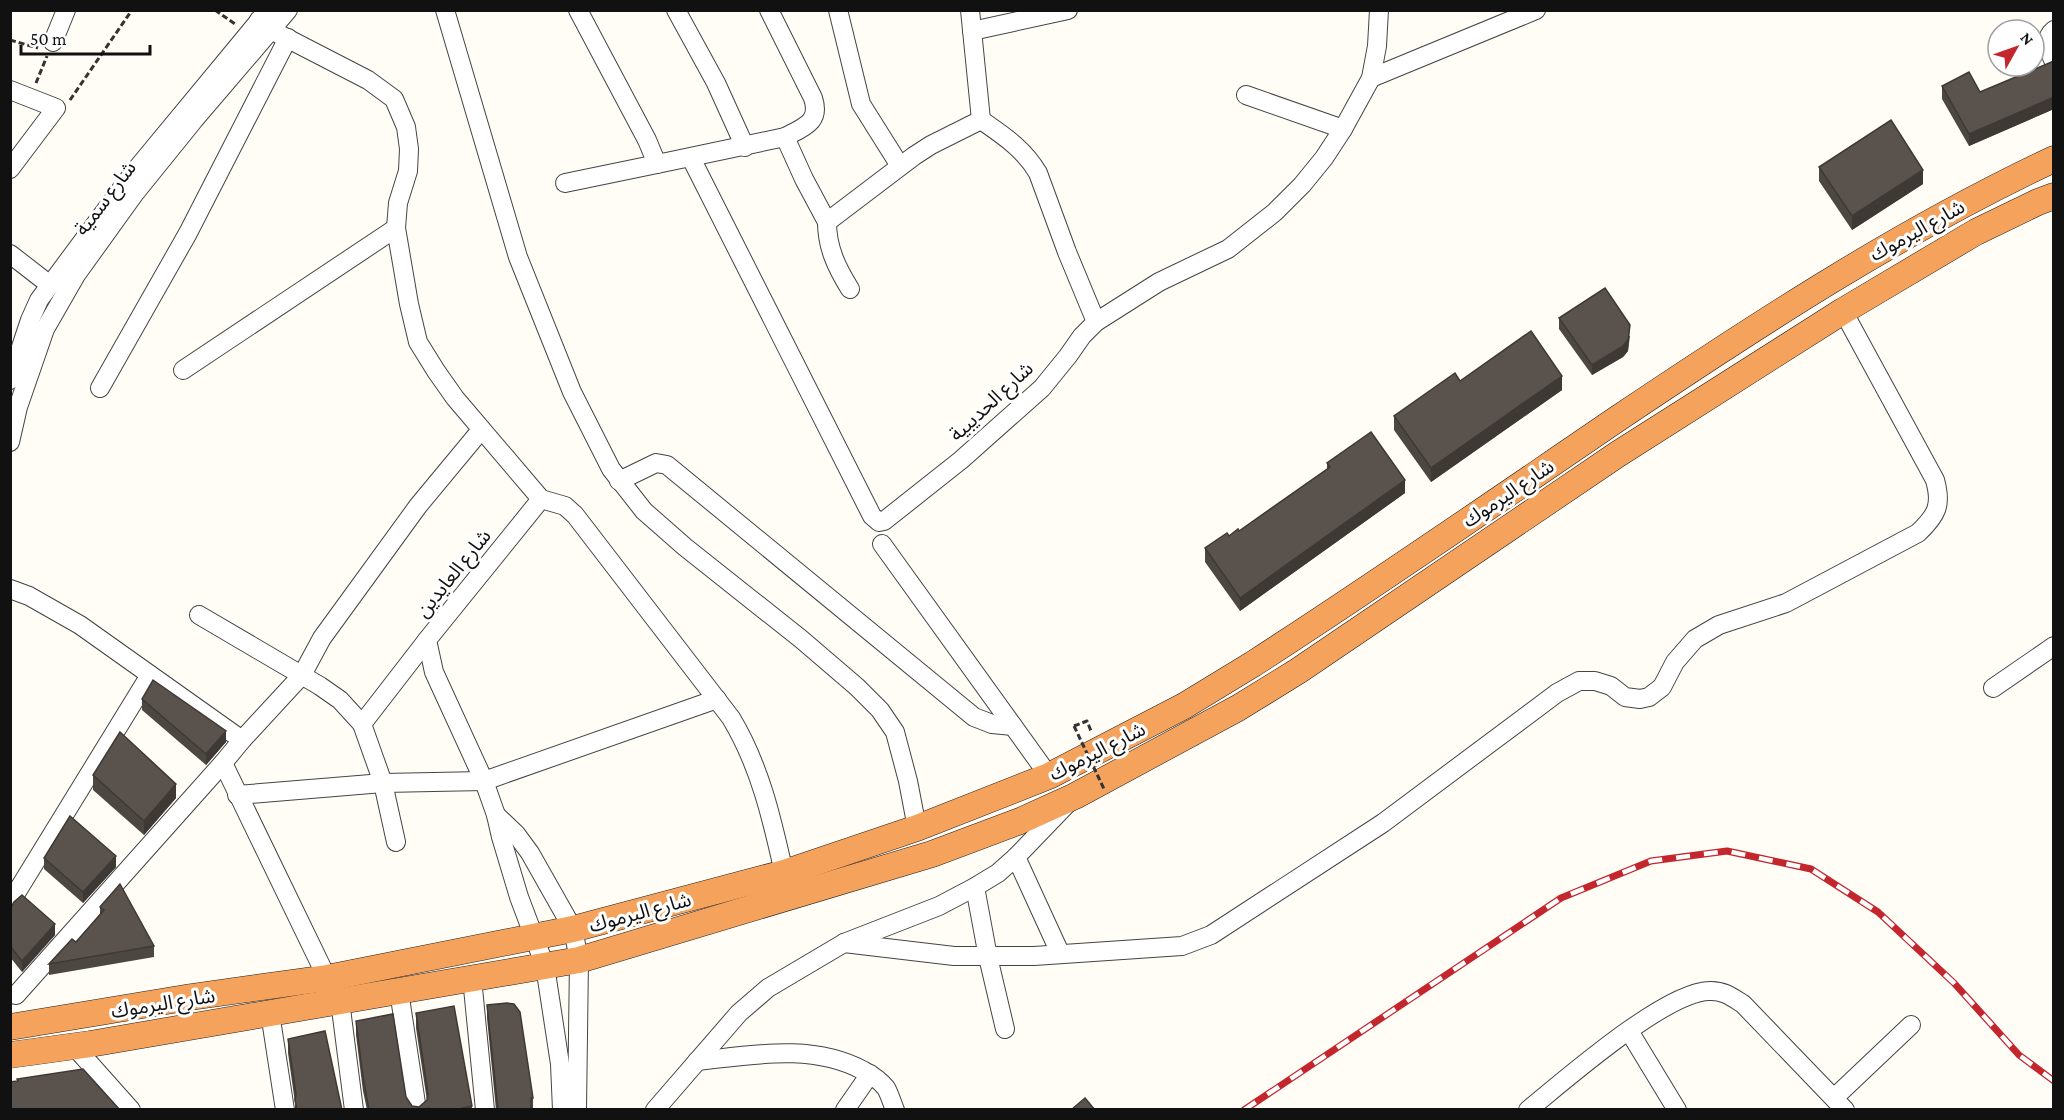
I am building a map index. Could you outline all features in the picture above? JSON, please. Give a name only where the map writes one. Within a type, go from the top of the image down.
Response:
[{"type":"highway","name":"شارع اليرموك","points":[[20,1026],[191,997],[327,978],[530,929],[784,873],[917,828],[1049,776],[1184,706],[1253,664],[1719,351],[1897,240],[1990,189],[2054,159]]},
{"type":"highway","name":"شارع اليرموك","points":[[10,1055],[579,960],[932,854],[1020,821],[1075,796],[1198,730],[1298,671],[1618,454],[1843,311],[1976,232],[2054,196]]},
{"type":"highway","points":[[1787,308],[1804,336]]},
{"type":"highway","points":[[1011,791],[1020,821]]},
{"type":"street","points":[[51,47],[66,10]]},
{"type":"street","name":"شارع سمية","points":[[10,380],[39,300],[134,172],[262,23],[288,10]]},
{"type":"street","points":[[445,10],[518,257],[572,392],[597,443],[619,481],[644,511],[685,547],[801,639],[880,710],[895,732],[907,773],[917,828]]},
{"type":"street","points":[[578,10],[648,140],[657,164]]},
{"type":"street","points":[[676,10],[716,83],[745,147]]},
{"type":"street","points":[[565,183],[745,147],[785,136],[809,123],[814,117],[816,107],[769,10]]},
{"type":"street","points":[[838,10],[861,104],[900,166]]},
{"type":"street","points":[[970,10],[981,120],[1012,142],[1031,161],[1038,173],[1096,322]]},
{"type":"street","points":[[972,31],[1068,10]]},
{"type":"street","name":"شارع الحديبية","points":[[691,158],[872,516],[879,522],[892,516],[961,460],[1042,388],[1082,336],[1096,322],[1159,282],[1228,249],[1255,229],[1302,185],[1324,159],[1371,78],[1377,46],[1379,10]]},
{"type":"street","points":[[1371,78],[1536,10]]},
{"type":"street","points":[[262,23],[368,80],[394,99],[406,127],[409,148],[408,171],[399,203],[396,228],[418,342],[436,371],[481,430],[541,499],[565,506],[574,515],[717,699],[744,740],[755,764],[774,826],[784,873]]},
{"type":"street","name":"شارع سمية","points":[[10,442],[18,407],[45,329],[76,274],[262,23]]},
{"type":"street","points":[[2054,30],[2048,39],[2048,49],[2054,62]]},
{"type":"street","points":[[100,388],[188,233],[288,39]]},
{"type":"street","points":[[10,90],[56,108],[10,169]]},
{"type":"street","points":[[1246,95],[1343,129]]},
{"type":"street","points":[[827,222],[931,145],[981,120]]},
{"type":"street","points":[[785,136],[827,222],[828,240],[833,259],[850,289]]},
{"type":"street","points":[[183,370],[396,228]]},
{"type":"street","points":[[10,254],[50,285]]},
{"type":"street","points":[[844,943],[927,954],[988,957],[1182,946],[1211,934],[1383,823],[1557,693],[1579,681],[1595,681],[1611,686],[1625,697],[1640,699],[1649,697],[1662,687],[1675,662],[1695,639],[1719,625],[1786,603],[1918,533],[1937,510],[1939,493],[1935,480],[1843,311]]},
{"type":"street","points":[[20,1026],[13,991],[302,675],[322,638],[418,506],[481,430]]},
{"type":"street","points":[[619,481],[656,463],[667,465],[936,683],[974,717],[992,724],[1013,726]]},
{"type":"street","name":"شارع العايدين","points":[[541,499],[428,640],[434,672],[484,781],[530,929],[545,966],[560,1064],[562,1110]]},
{"type":"street","points":[[882,544],[1049,776]]},
{"type":"street","points":[[10,589],[28,596],[80,625],[242,740]]},
{"type":"street","points":[[199,615],[340,700],[362,724],[383,783],[396,842]]},
{"type":"street","points":[[362,724],[428,640]]},
{"type":"street","points":[[1993,688],[2054,646]]},
{"type":"street","points":[[10,903],[150,675]]},
{"type":"street","points":[[237,795],[383,783],[484,781],[717,699]]},
{"type":"street","points":[[223,763],[327,978]]},
{"type":"street","points":[[655,1110],[739,1013],[768,988],[844,943],[939,906],[998,873],[1075,796]]},
{"type":"street","name":"شارع العايدين","points":[[496,815],[516,834],[530,853],[569,922],[579,960],[577,1110]]},
{"type":"street","points":[[1016,857],[1060,953]]},
{"type":"street","points":[[975,887],[1005,1029]]},
{"type":"street","points":[[472,978],[485,1110]]},
{"type":"street","points":[[399,991],[417,1110]]},
{"type":"street","points":[[1528,1110],[1629,1031],[1656,1013],[1684,998],[1708,991],[1723,992],[1743,1004],[1839,1104],[1911,1024]]},
{"type":"street","points":[[340,1001],[354,1110]]},
{"type":"street","points":[[270,1013],[285,1110]]},
{"type":"street","points":[[1629,1031],[1677,1110]]},
{"type":"street","points":[[74,1046],[131,1110]]},
{"type":"street","points":[[697,1061],[794,1053],[826,1057],[849,1063],[870,1074],[885,1087],[895,1110]]},
{"type":"street","points":[[844,1110],[870,1074]]},
{"type":"path","points":[[56,108],[64,108],[132,10]]},
{"type":"path","points":[[215,10],[262,23]]},
{"type":"path","points":[[10,40],[51,47],[30,98]]},
{"type":"path","points":[[1087,721],[1074,726],[1105,791]]},
{"type":"building","points":[[2054,61],[2054,97],[1969,134],[1942,86],[1969,72],[1980,92],[2013,78],[2046,78],[2046,64]]},
{"type":"building","points":[[1891,120],[1923,170],[1852,216],[1819,167]]},
{"type":"building","points":[[1605,288],[1630,325],[1628,340],[1623,346],[1592,365],[1559,318]]},
{"type":"building","points":[[1531,331],[1562,376],[1431,468],[1394,416],[1455,373],[1460,381]]},
{"type":"building","points":[[1371,432],[1405,480],[1240,598],[1205,548],[1227,533],[1229,536],[1238,529],[1239,531],[1330,467],[1327,463]]},
{"type":"building","points":[[153,680],[226,731],[206,754],[142,699]]},
{"type":"building","points":[[120,732],[176,784],[144,821],[93,775]]},
{"type":"building","points":[[70,816],[116,856],[83,892],[44,858]]},
{"type":"building","points":[[120,884],[154,946],[49,964],[72,939],[76,942],[104,910],[100,907]]},
{"type":"building","points":[[22,895],[55,924],[22,961],[10,946],[10,909]]},
{"type":"building","points":[[514,1004],[520,1012],[533,1098],[531,1098],[531,1110],[498,1110],[487,1005]]},
{"type":"building","points":[[454,1006],[472,1106],[455,1110],[429,1110],[429,1108],[369,1110],[356,1021],[393,1014],[406,1097],[412,1106],[419,1107],[427,1100],[428,1094],[416,1013]]},
{"type":"building","points":[[325,1031],[342,1110],[297,1110],[288,1039]]},
{"type":"building","points":[[83,1069],[120,1110],[10,1110],[10,1082]]},
{"type":"building","points":[[1085,1098],[1095,1110],[1071,1110]]},
{"type":"railway","points":[[1244,1110],[1561,898],[1651,861],[1727,851],[1811,869],[1878,912],[1954,983],[2019,1055],[2054,1081]]}]
